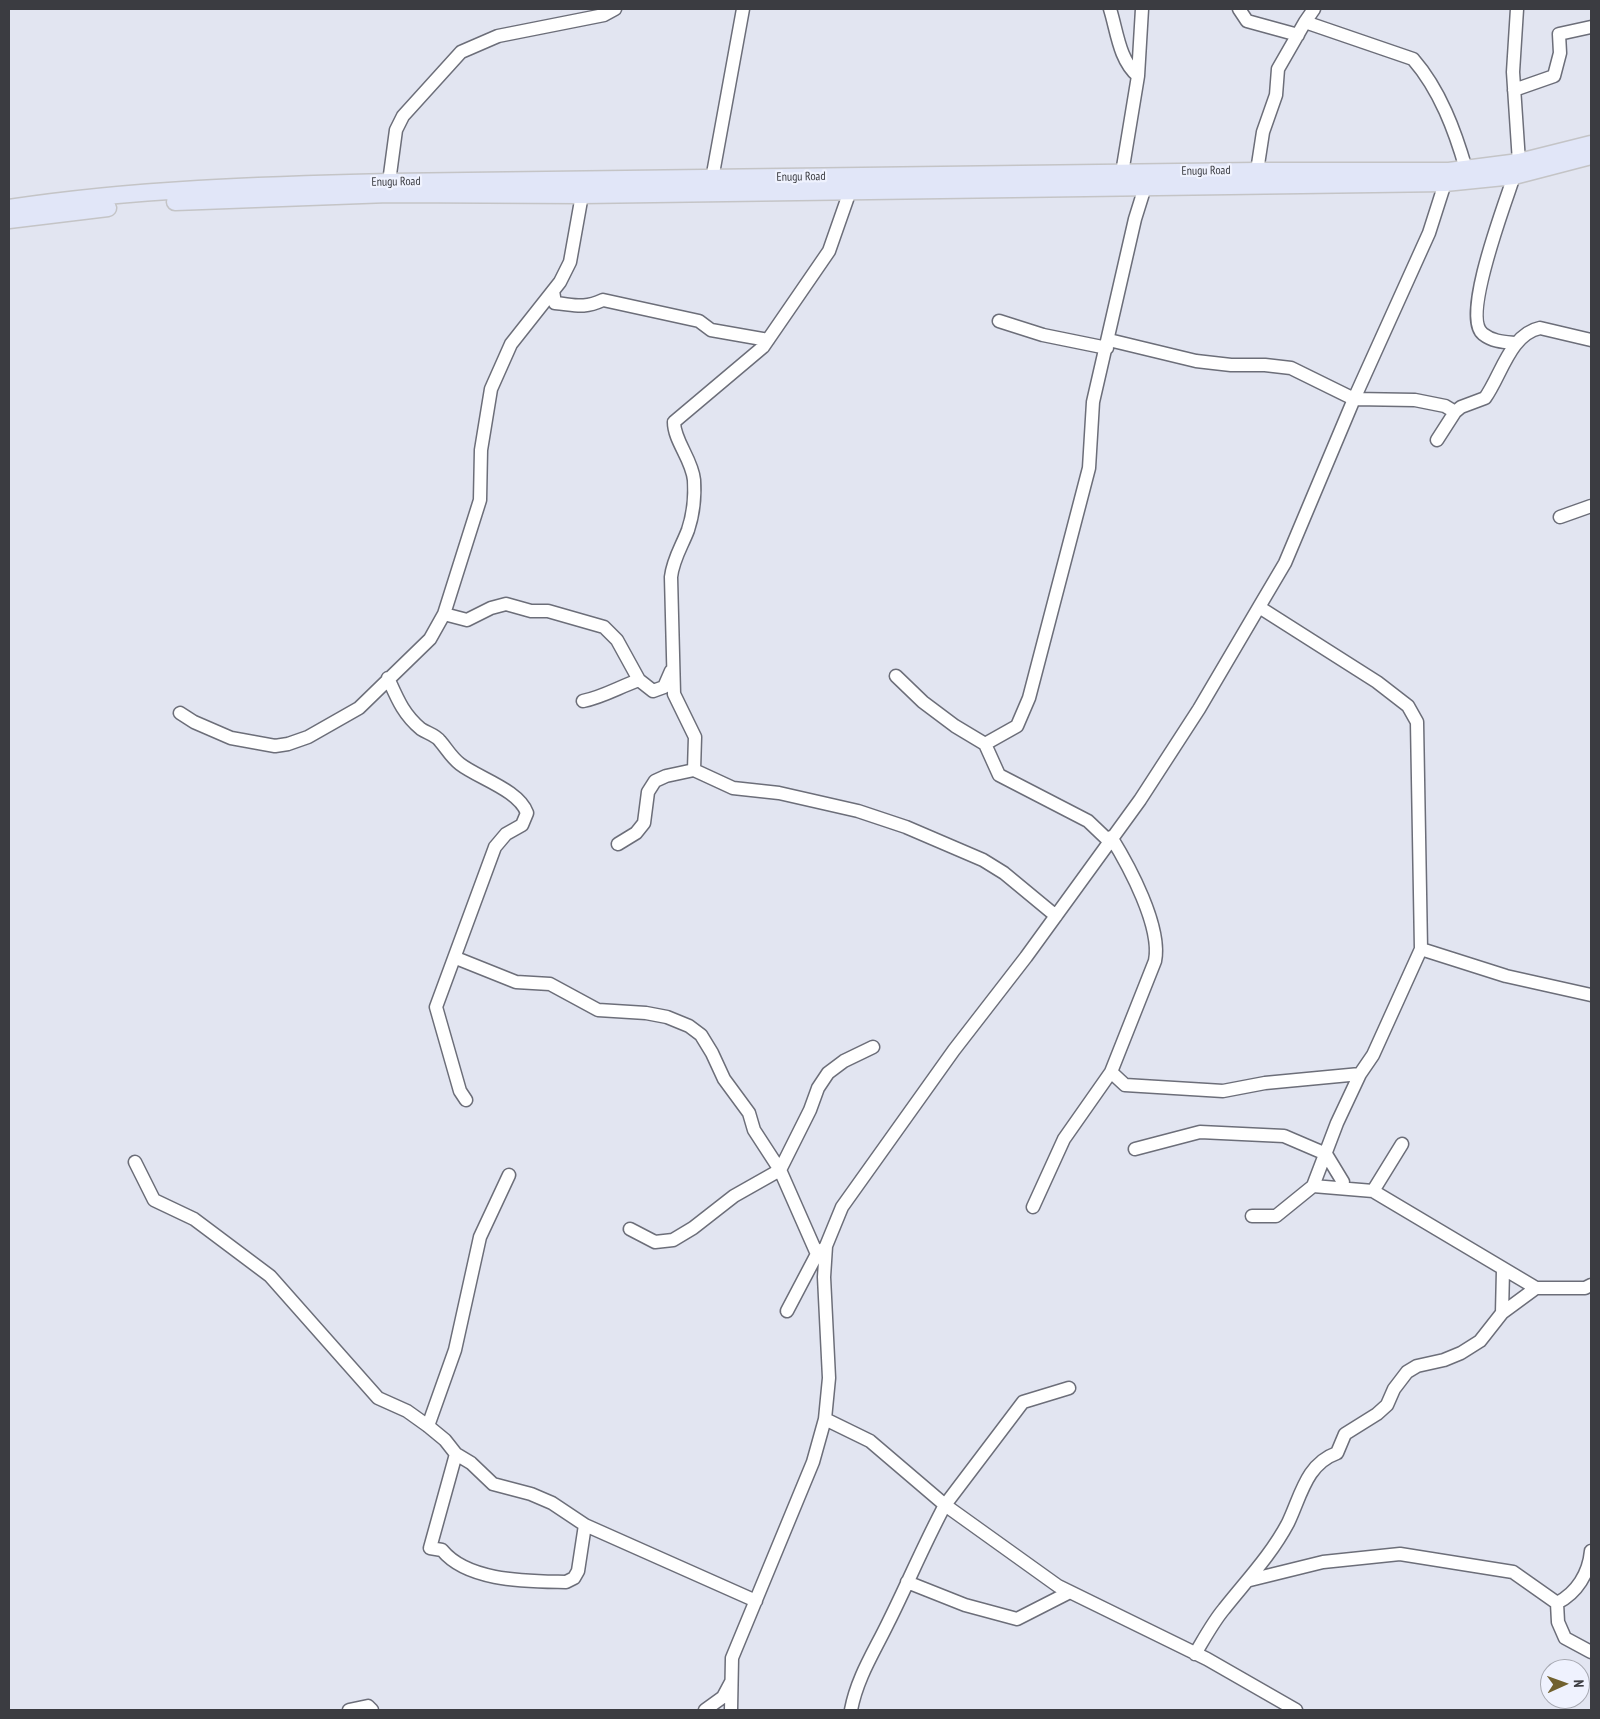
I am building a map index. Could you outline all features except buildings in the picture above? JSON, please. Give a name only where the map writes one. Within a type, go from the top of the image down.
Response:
[{"type":"main road","name":"Enugu Road","points":[[9,208],[141,193],[265,185],[1516,169],[1591,144]]},
{"type":"main road","points":[[9,220],[143,204],[267,197],[389,194],[582,195],[1445,183],[1591,156]]},
{"type":"street","points":[[389,182],[396,130],[403,116],[461,52],[498,36],[604,15],[615,9]]},
{"type":"street","points":[[712,179],[744,9]]},
{"type":"street","points":[[1110,9],[1124,58],[1129,68],[1138,76]]},
{"type":"street","points":[[1122,173],[1138,76],[1142,9]]},
{"type":"street","points":[[1239,9],[1247,21],[1298,35]]},
{"type":"street","points":[[1257,171],[1262,132],[1276,95],[1278,69],[1314,9]]},
{"type":"street","points":[[1516,342],[1499,342],[1482,334],[1478,325],[1478,315],[1480,288],[1490,247],[1516,169],[1513,72],[1518,9]]},
{"type":"street","points":[[1305,22],[1413,59],[1426,74],[1456,134],[1466,169]]},
{"type":"street","points":[[1514,90],[1554,76],[1560,53],[1559,34],[1591,27]]},
{"type":"street","points":[[787,1310],[822,1250],[842,1207],[954,1050],[1056,916],[1140,800],[1199,709],[1285,563],[1354,399],[1428,233],[1445,183]]},
{"type":"street","points":[[985,744],[1017,726],[1029,698],[1089,468],[1093,402],[1108,344],[1135,219],[1146,186]]},
{"type":"street","points":[[694,770],[695,737],[674,694],[671,577],[673,561],[689,529],[694,494],[692,464],[676,432],[674,422],[763,347],[828,251],[850,191]]},
{"type":"street","points":[[180,713],[194,722],[231,738],[275,746],[288,744],[308,737],[359,708],[430,639],[444,614],[480,500],[481,450],[490,390],[511,344],[553,291],[570,262],[582,195]]},
{"type":"street","points":[[553,291],[555,303],[576,307],[589,306],[603,300],[699,321],[711,330],[768,340]]},
{"type":"street","points":[[999,322],[1043,335],[1108,344],[1196,360],[1231,365],[1265,365],[1291,368],[1354,399],[1415,400],[1445,406],[1455,412]]},
{"type":"street","points":[[1437,440],[1455,412],[1461,407],[1485,398],[1516,342],[1540,328],[1591,340]]},
{"type":"street","points":[[1560,517],[1591,506]]},
{"type":"street","points":[[444,614],[467,620],[491,608],[506,604],[531,611],[548,610],[604,627],[617,640],[639,680],[647,688],[659,690],[667,682],[673,666]]},
{"type":"street","points":[[1252,1216],[1276,1216],[1314,1186],[1337,1123],[1360,1074],[1373,1055],[1421,949],[1417,722],[1408,706],[1377,682],[1259,607]]},
{"type":"street","points":[[896,676],[923,702],[955,726],[985,744],[999,775],[1088,821],[1110,839],[1134,873],[1156,942],[1157,952],[1152,972],[1111,1072],[1064,1139],[1033,1207]]},
{"type":"street","points":[[388,678],[402,711],[422,729],[440,739],[447,752],[461,765],[502,788],[525,807],[527,813],[522,825],[506,834],[495,847],[436,1009],[460,1091],[466,1100]]},
{"type":"street","points":[[583,701],[605,695],[639,680]]},
{"type":"street","points":[[618,844],[636,832],[644,823],[648,792],[655,781],[666,776],[694,770],[732,788],[778,793],[858,812],[906,827],[983,860],[1004,872],[1056,916]]},
{"type":"street","points":[[1421,949],[1506,976],[1591,995]]},
{"type":"street","points":[[456,958],[516,982],[550,984],[598,1010],[646,1013],[667,1017],[689,1026],[701,1035],[724,1079],[749,1113],[754,1130],[780,1170],[822,1250],[829,1378],[825,1419],[813,1462],[732,1658],[731,1710]]},
{"type":"street","points":[[630,1229],[654,1242],[673,1240],[693,1228],[734,1196],[780,1170],[810,1110],[818,1088],[828,1073],[844,1062],[873,1047]]},
{"type":"street","points":[[1111,1072],[1125,1085],[1223,1091],[1265,1083],[1360,1074]]},
{"type":"street","points":[[1135,1149],[1207,1132],[1239,1136],[1284,1136],[1326,1154],[1342,1182]]},
{"type":"street","points":[[1373,1191],[1402,1144]]},
{"type":"street","points":[[135,1162],[154,1200],[194,1219],[270,1276],[378,1398],[407,1412],[428,1426],[456,1454],[471,1463],[493,1484],[552,1503],[585,1525],[756,1601]]},
{"type":"street","points":[[428,1426],[455,1350],[480,1238],[509,1175]]},
{"type":"street","points":[[1314,1186],[1373,1191],[1536,1288],[1585,1288],[1591,1285]]},
{"type":"street","points":[[1502,1313],[1503,1270]]},
{"type":"street","points":[[1195,1654],[1223,1609],[1250,1580],[1282,1534],[1309,1474],[1328,1456],[1337,1453],[1345,1434],[1382,1410],[1407,1372],[1418,1366],[1444,1360],[1461,1353],[1480,1341],[1502,1313],[1536,1288]]},
{"type":"street","points":[[852,1710],[855,1689],[919,1554],[945,1506],[1023,1402],[1069,1388]]},
{"type":"street","points":[[825,1419],[870,1441],[945,1506],[1028,1565],[1070,1592],[1195,1654],[1296,1710]]},
{"type":"street","points":[[456,1454],[430,1548],[442,1550],[470,1570],[500,1578],[566,1582],[574,1578],[578,1571],[585,1525]]},
{"type":"street","points":[[1558,1603],[1568,1598],[1578,1586],[1590,1564],[1591,1551]]},
{"type":"street","points":[[1250,1580],[1323,1562],[1400,1554],[1513,1572],[1558,1603]]},
{"type":"street","points":[[907,1582],[965,1605],[1017,1619],[1070,1592]]},
{"type":"street","points":[[1558,1603],[1558,1622],[1564,1638],[1591,1652]]},
{"type":"street","points":[[706,1710],[723,1697],[732,1680]]},
{"type":"street","points":[[348,1710],[368,1706],[372,1710]]}]
